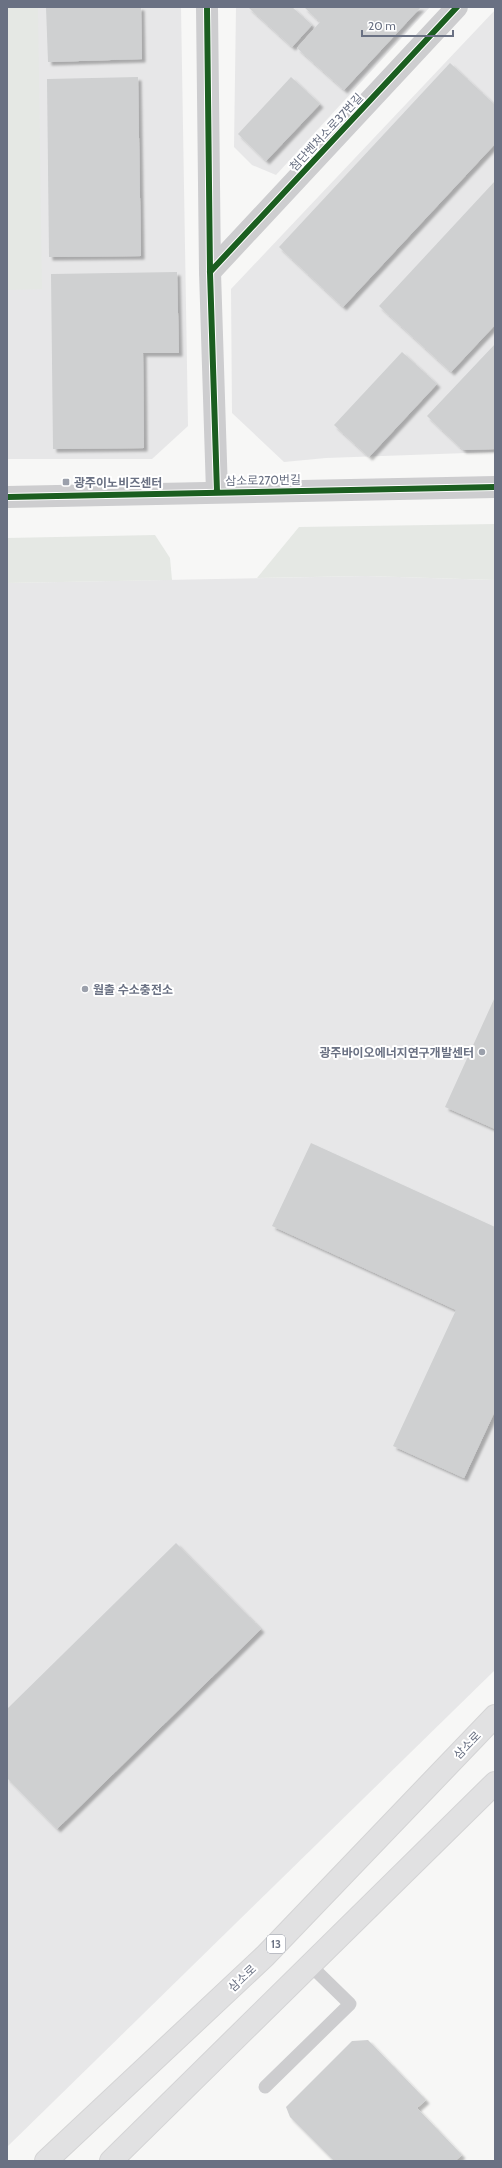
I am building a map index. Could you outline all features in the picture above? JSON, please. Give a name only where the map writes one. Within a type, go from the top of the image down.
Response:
[{"type":"main road","name":"삼소로","points":[[46,2161],[265,1956],[495,1716]]},
{"type":"main road","points":[[111,2161],[495,1783]]},
{"type":"street","points":[[207,7],[210,272],[217,492]]},
{"type":"street","name":"첨단벤처소로37번길","points":[[210,272],[457,7]]},
{"type":"street","name":"삼소로270번길","points":[[7,497],[495,487]]},
{"type":"lane","points":[[265,2087],[350,2004],[310,1965]]},
{"type":"shaded area","points":[[7,7],[181,7],[188,426],[152,459],[7,459]]},
{"type":"shaded area","points":[[7,7],[38,7],[42,289],[7,290]]},
{"type":"shaded area","points":[[236,7],[430,7],[276,175],[252,165],[234,147]]},
{"type":"shaded area","points":[[495,10],[495,452],[326,458],[284,462],[232,413],[231,289]]},
{"type":"shaded area","points":[[495,524],[495,580],[366,576],[257,578],[299,527]]},
{"type":"shaded area","points":[[155,535],[170,558],[172,580],[7,583],[7,538]]},
{"type":"shaded area","points":[[366,576],[495,580],[495,1670],[7,2147],[7,583]]},
{"type":"building","points":[[46,7],[141,7],[142,59],[48,62]]},
{"type":"building","points":[[248,7],[292,7],[312,25],[292,47]]},
{"type":"building","points":[[304,7],[421,7],[344,90],[297,48],[320,22]]},
{"type":"building","points":[[450,63],[495,105],[495,144],[343,307],[279,247]]},
{"type":"building","points":[[138,77],[141,256],[49,257],[47,79]]},
{"type":"building","points":[[291,77],[320,104],[266,161],[238,134]]},
{"type":"building","points":[[495,181],[495,325],[451,372],[379,306]]},
{"type":"building","points":[[177,272],[179,353],[143,353],[144,448],[53,449],[51,274]]},
{"type":"building","points":[[495,344],[495,449],[463,450],[427,416]]},
{"type":"building","points":[[402,352],[437,384],[369,457],[334,425]]},
{"type":"building","name":"광주바이오에너지연구개발센터","points":[[495,997],[495,1129],[445,1107]]},
{"type":"building","points":[[311,1143],[495,1227],[495,1411],[464,1478],[393,1446],[456,1310],[272,1226]]},
{"type":"building","points":[[176,1543],[261,1629],[57,1829],[7,1778],[7,1709]]},
{"type":"building","points":[[368,2040],[426,2100],[417,2108],[462,2155],[455,2161],[334,2161],[290,2117],[286,2107],[352,2041]]},
{"type":"cycle path","points":[[207,7],[210,272],[217,492]]},
{"type":"cycle path","points":[[210,272],[457,7]]},
{"type":"cycle path","points":[[7,497],[495,487]]},
{"type":"place","name":"광주이노비즈센터","points":[[66,482]]},
{"type":"place","name":"월출 수소충전소","points":[[85,989]]},
{"type":"place","name":"광주바이오에너지연구개발센터","points":[[482,1052]]}]
